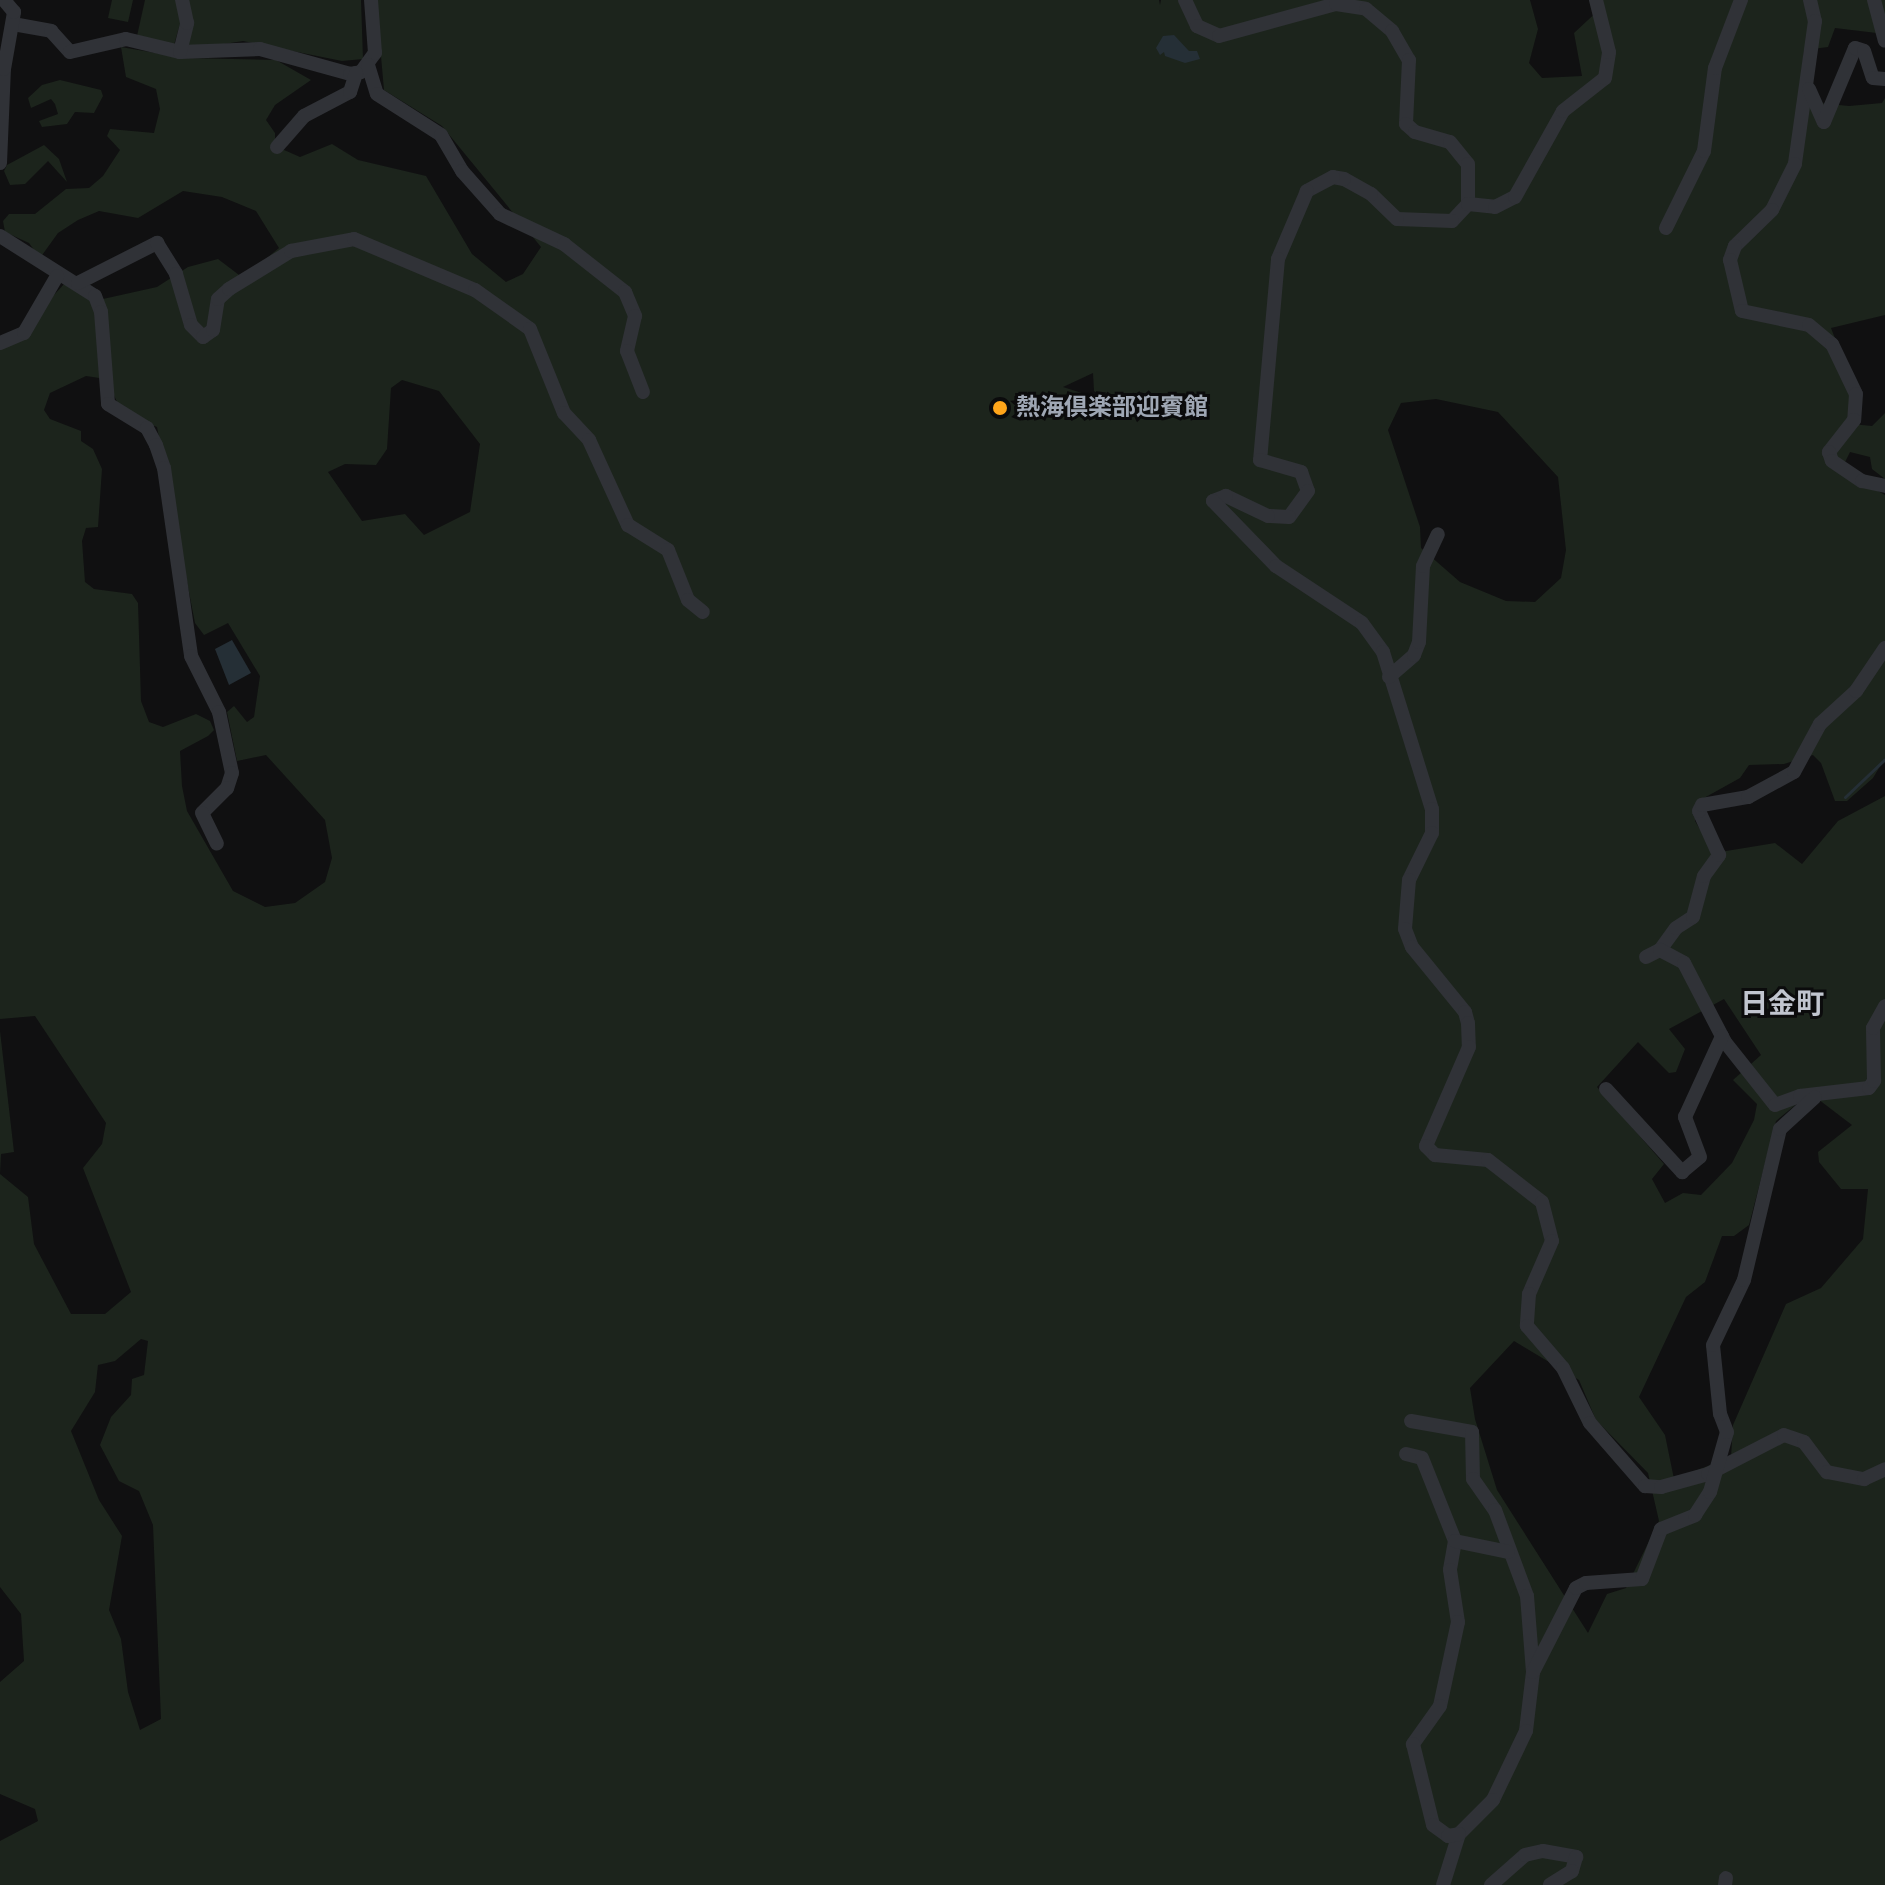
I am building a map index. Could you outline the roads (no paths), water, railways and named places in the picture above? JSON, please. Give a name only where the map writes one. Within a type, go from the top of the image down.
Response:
[{"type":"street","points":[[0,163],[1,117],[14,8],[4,0]]},
{"type":"street","points":[[180,52],[187,23],[182,0]]},
{"type":"street","points":[[277,147],[304,116],[350,92],[376,42],[371,0]]},
{"type":"street","points":[[1185,0],[1197,26],[1219,36],[1336,4],[1366,9],[1383,20],[1409,60],[1406,124],[1458,150],[1470,173],[1468,204],[1457,219],[1408,222],[1344,179],[1333,177],[1307,191],[1283,237],[1278,259],[1260,460],[1301,472],[1308,491],[1289,517],[1268,516],[1226,496],[1213,501],[1276,566],[1362,623],[1383,652],[1432,809],[1428,845],[1409,880],[1405,929],[1412,947],[1465,1012],[1468,1023],[1469,1047],[1426,1146],[1435,1155],[1488,1160],[1542,1202],[1552,1241],[1529,1294],[1527,1326],[1563,1368],[1590,1423],[1645,1486],[1661,1487],[1719,1470],[1784,1435],[1804,1442],[1827,1472],[1864,1479],[1885,1469]]},
{"type":"street","points":[[1468,204],[1495,207],[1515,197],[1563,111],[1605,78],[1609,52],[1596,0]]},
{"type":"street","points":[[1666,228],[1704,151],[1715,68],[1741,0]]},
{"type":"street","points":[[1810,0],[1815,21],[1809,89],[1784,191],[1735,246],[1730,260],[1742,311],[1809,325],[1832,344],[1856,394],[1854,420],[1829,452],[1832,461],[1862,481],[1885,486]]},
{"type":"street","points":[[1874,0],[1885,41]]},
{"type":"street","points":[[13,24],[51,31],[70,52],[126,39],[180,52],[260,49],[362,69],[377,94],[441,135],[462,171],[500,214],[564,244],[625,292],[635,316],[627,351],[643,392]]},
{"type":"street","points":[[1809,89],[1824,122],[1855,48],[1864,51],[1873,78],[1885,79]]},
{"type":"street","points":[[0,236],[57,276],[78,283],[100,303],[108,404],[147,428],[164,468],[191,656],[219,712],[232,773],[227,788],[202,813],[217,844]]},
{"type":"street","points":[[78,283],[157,243],[176,274],[191,325],[203,337],[213,330],[218,299],[229,289],[291,251],[354,239],[494,300],[530,329],[564,413],[589,440],[628,525],[668,550],[688,600],[703,612]]},
{"type":"street","points":[[2,345],[24,333],[57,276]]},
{"type":"street","points":[[1389,677],[1414,655],[1419,642],[1423,566],[1438,534]]},
{"type":"street","points":[[1646,957],[1660,950],[1676,928],[1693,917],[1704,876],[1719,855],[1699,811],[1702,805],[1748,797],[1794,772],[1820,724],[1856,691],[1885,648]]},
{"type":"street","points":[[1660,950],[1693,973],[1696,991],[1722,1036],[1775,1105],[1800,1096],[1815,1097],[1869,1088],[1874,1081],[1873,1028],[1885,1006]]},
{"type":"street","points":[[1606,1089],[1682,1172],[1700,1157],[1685,1117],[1722,1036]]},
{"type":"street","points":[[1533,1672],[1576,1588],[1586,1583],[1642,1579],[1661,1529],[1695,1515],[1719,1470],[1727,1432],[1720,1414],[1713,1345],[1744,1280],[1780,1129],[1815,1097]]},
{"type":"street","points":[[1411,1421],[1472,1432],[1473,1479],[1495,1510],[1508,1552],[1527,1596],[1533,1672],[1526,1731],[1493,1800],[1459,1834],[1443,1885]]},
{"type":"street","points":[[1406,1454],[1422,1458],[1455,1541],[1450,1570],[1458,1622],[1440,1706],[1413,1744],[1433,1825],[1448,1836],[1459,1834]]},
{"type":"street","points":[[1455,1541],[1508,1552]]},
{"type":"street","points":[[1491,1885],[1525,1855],[1571,1853],[1577,1863],[1572,1871],[1550,1885]]},
{"type":"waterway","points":[[1845,797],[1885,759]]},
{"type":"place","name":"熱海倶楽部迎賓館","points":[[1000,408]]},
{"type":"district","name":"日金町","points":[[1782,1004]]}]
